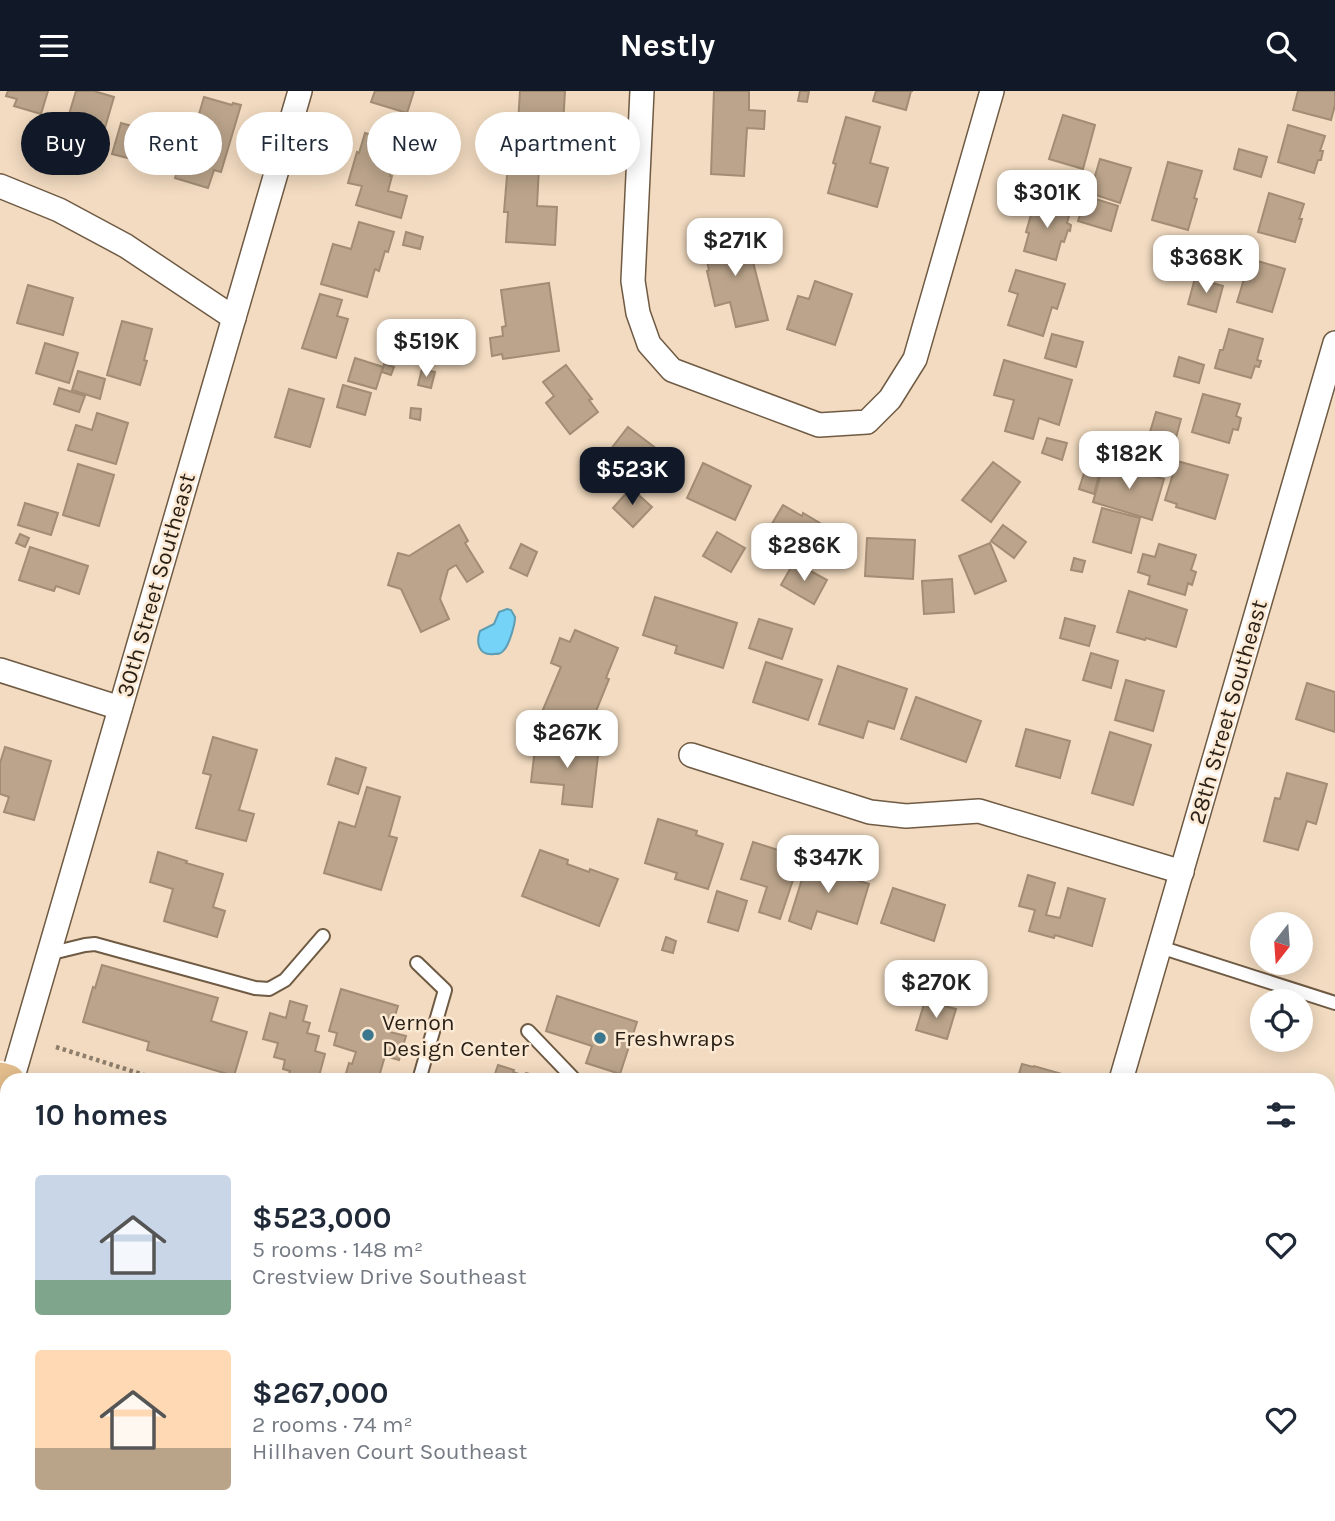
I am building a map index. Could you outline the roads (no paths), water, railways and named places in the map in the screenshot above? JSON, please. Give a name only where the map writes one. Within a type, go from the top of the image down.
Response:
[{"type":"street","name":"30th Street Southeast","points":[[14,1073],[300,91]]},
{"type":"street","points":[[642,91],[633,281],[638,313],[649,344],[672,370],[819,425],[866,422],[890,400],[915,359],[992,91]]},
{"type":"street","points":[[0,186],[59,210],[126,246],[234,318]]},
{"type":"street","name":"28th Street Southeast","points":[[1123,1073],[1335,343]]},
{"type":"street","points":[[0,670],[120,708]]},
{"type":"street","points":[[691,755],[870,812],[906,816],[979,811],[1182,872]]},
{"type":"lane","points":[[48,954],[95,944],[255,988],[270,989],[285,980],[323,936]]},
{"type":"lane","points":[[1160,947],[1335,1003]]},
{"type":"lane","points":[[417,963],[445,990],[421,1073]]},
{"type":"lane","points":[[528,1031],[568,1073]]},
{"type":"water","points":[[511,610],[515,617],[508,644],[499,653],[484,653],[478,644],[480,631],[494,624],[499,612]]},
{"type":"place","name":"Vernon Design Center","points":[[368,1035]]},
{"type":"place","name":"Freshwraps","points":[[600,1038]]}]
